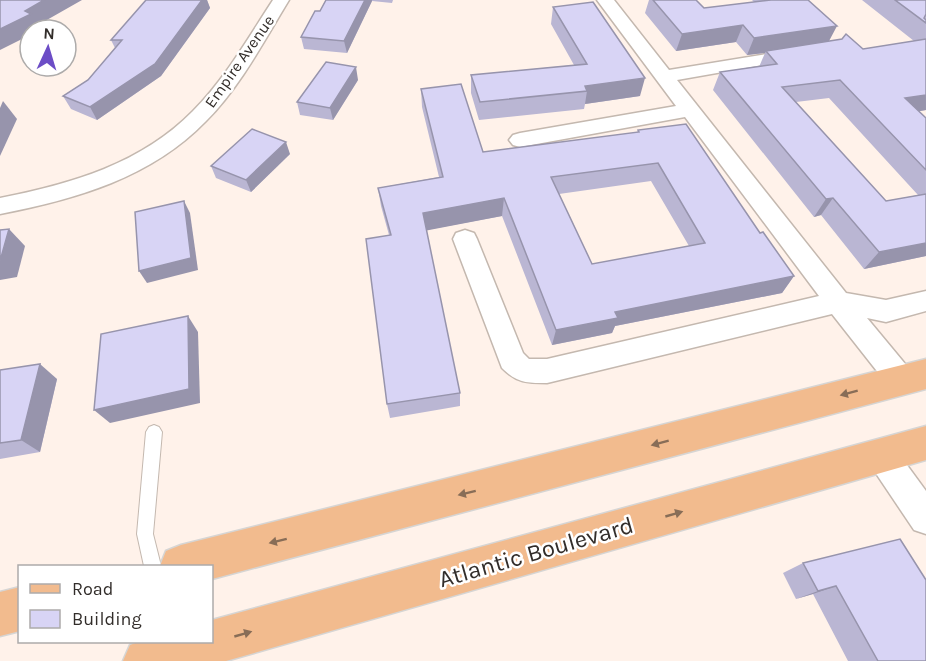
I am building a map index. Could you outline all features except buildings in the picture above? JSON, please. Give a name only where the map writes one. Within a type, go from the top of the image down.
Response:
[{"type":"main road","points":[[189,565],[914,377]]},
{"type":"main road","name":"Atlantic Boulevard","points":[[213,640],[926,444]]},
{"type":"main road","points":[[0,614],[18,610]]},
{"type":"main road","name":"Atlantic Boulevard","points":[[159,655],[203,643]]},
{"type":"street","name":"Empire Avenue","points":[[0,206],[52,197],[94,183],[138,163],[171,142],[201,115],[226,84],[281,0]]},
{"type":"street","points":[[605,0],[666,76],[838,302],[914,377]]},
{"type":"street","points":[[666,76],[814,51]]},
{"type":"street","points":[[520,140],[692,111]]},
{"type":"street","points":[[465,239],[512,360],[523,370],[547,371],[838,302],[886,311],[926,302]]},
{"type":"street","points":[[882,456],[926,518]]},
{"type":"lane","points":[[152,565],[145,534],[154,432]]}]
